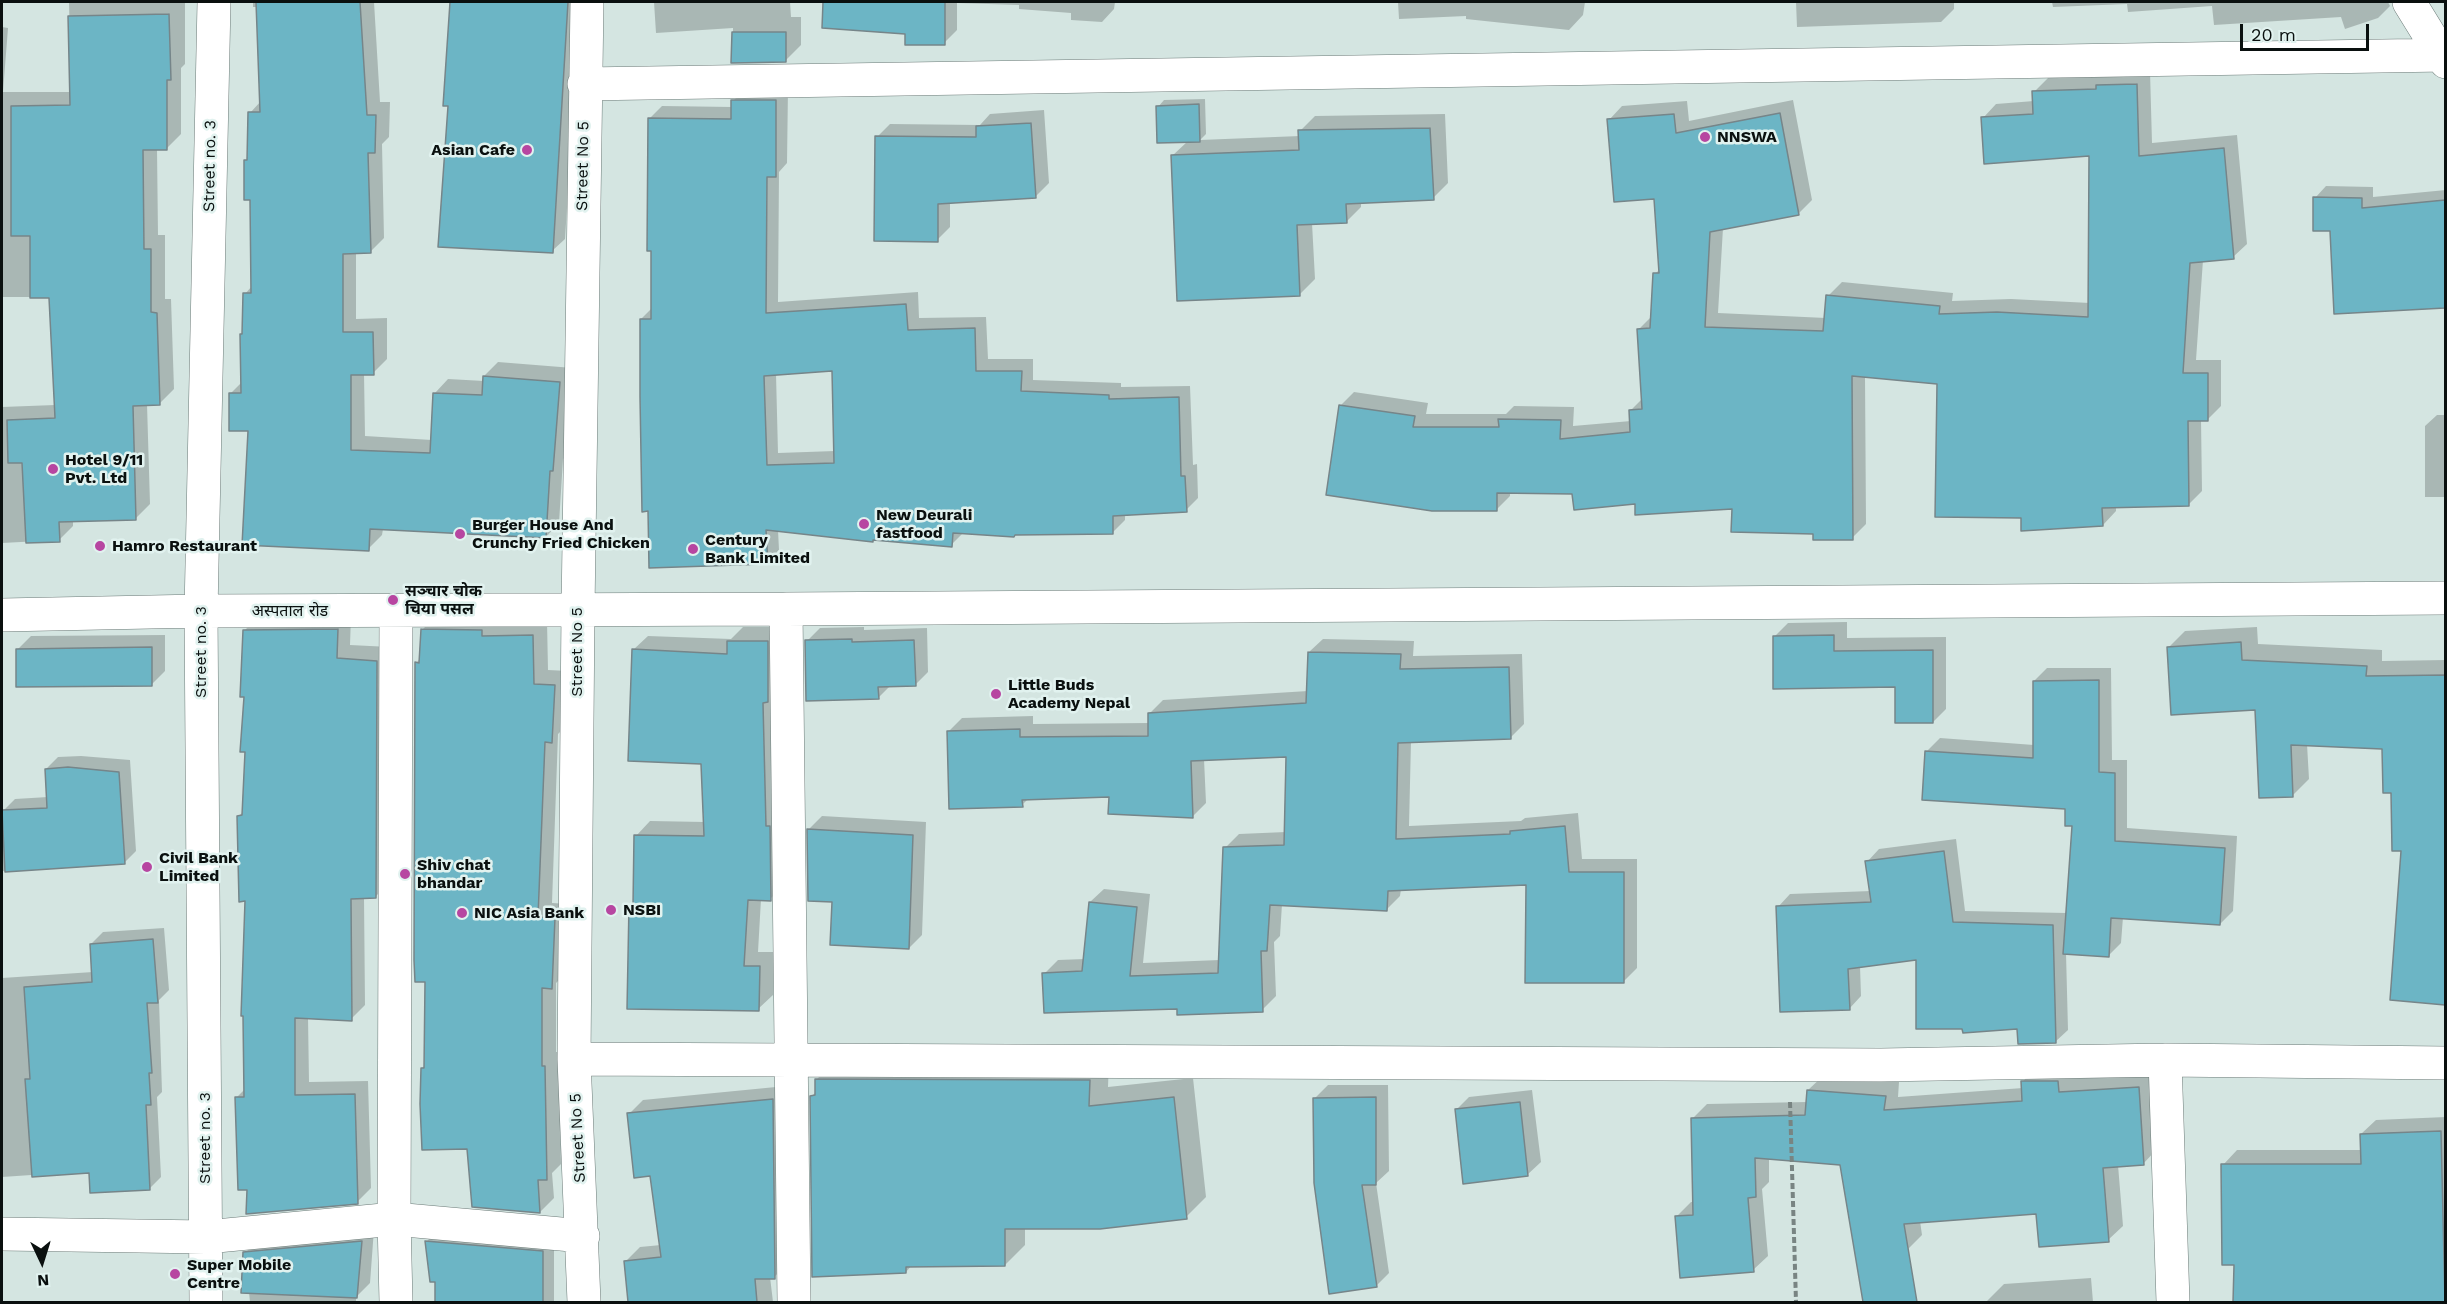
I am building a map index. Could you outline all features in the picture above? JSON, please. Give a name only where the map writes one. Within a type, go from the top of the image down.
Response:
[{"type":"street","name":"Street no. 3","points":[[206,1302],[201,611],[214,2]]},
{"type":"street","name":"Street No 5","points":[[584,1302],[574,1059],[584,84],[587,2]]},
{"type":"street","points":[[2409,2],[2444,58]]},
{"type":"street","points":[[584,84],[2444,58]]},
{"type":"street","name":"अस्पताल रोड","points":[[2,615],[201,611],[2445,598]]},
{"type":"street","points":[[786,609],[794,1302]]},
{"type":"street","points":[[396,611],[394,1219],[396,1302]]},
{"type":"street","points":[[574,1059],[1789,1065],[2164,1060],[2445,1063]]},
{"type":"street","points":[[2164,1060],[2174,1302]]},
{"type":"street","points":[[2,1234],[206,1237],[394,1219],[583,1236]]},
{"type":"path","points":[[1789,1065],[1796,1302]]},
{"type":"building","points":[[256,2],[360,2],[367,115],[376,115],[375,153],[368,153],[371,253],[343,254],[343,332],[373,332],[374,375],[351,375],[351,450],[430,453],[433,393],[482,395],[483,376],[560,382],[553,471],[550,471],[546,538],[370,529],[369,551],[242,545],[248,431],[229,431],[229,393],[241,393],[240,334],[242,334],[243,293],[251,293],[250,200],[244,200],[244,160],[247,160],[248,112],[260,112]]},
{"type":"building","points":[[450,2],[568,2],[553,253],[438,247],[448,106],[443,106]]},
{"type":"building","points":[[823,2],[945,2],[945,45],[905,45],[905,34],[822,28]]},
{"type":"building","points":[[169,14],[171,80],[167,80],[167,150],[143,150],[144,249],[151,249],[151,312],[157,313],[160,405],[133,406],[136,520],[59,522],[60,542],[26,543],[22,463],[8,463],[7,420],[55,418],[49,298],[30,298],[30,236],[11,236],[11,106],[70,105],[68,16]]},
{"type":"building","points":[[732,32],[786,32],[786,62],[731,63]]},
{"type":"building","points":[[2137,84],[2139,156],[2224,148],[2234,259],[2190,263],[2183,373],[2208,373],[2208,421],[2188,421],[2189,506],[2102,508],[2103,526],[2021,531],[2021,518],[1935,517],[1937,384],[1852,376],[1853,540],[1813,540],[1813,534],[1731,532],[1732,509],[1635,515],[1635,504],[1574,510],[1572,494],[1497,493],[1497,511],[1432,511],[1326,495],[1339,405],[1415,416],[1413,427],[1499,427],[1498,419],[1561,420],[1560,439],[1630,432],[1629,410],[1642,409],[1637,329],[1650,328],[1653,273],[1659,273],[1654,199],[1614,202],[1607,119],[1674,114],[1676,133],[1780,113],[1799,215],[1710,232],[1705,327],[1823,331],[1826,295],[1940,306],[1939,314],[1997,312],[2088,317],[2089,156],[1984,164],[1981,117],[2033,114],[2032,91],[2096,89],[2096,85]]},
{"type":"building","points":[[731,100],[776,100],[776,177],[767,177],[766,313],[906,304],[908,330],[975,328],[976,371],[1022,371],[1021,391],[1109,395],[1109,399],[1179,397],[1181,476],[1185,476],[1187,512],[1113,516],[1113,534],[1015,535],[1014,537],[953,533],[952,547],[873,540],[873,542],[766,530],[768,564],[649,568],[648,511],[642,512],[640,397],[640,319],[651,319],[651,251],[647,251],[648,118],[731,119]],"holes":[[[832,371],[834,463],[767,465],[764,376]]]},
{"type":"building","points":[[1199,104],[1200,142],[1157,143],[1156,106]]},
{"type":"building","points":[[1031,123],[1036,198],[938,204],[938,242],[874,241],[875,136],[976,137],[976,126]]},
{"type":"building","points":[[1430,128],[1434,200],[1346,204],[1347,223],[1297,225],[1300,296],[1177,301],[1171,155],[1299,150],[1298,130]]},
{"type":"building","points":[[2313,197],[2362,198],[2362,208],[2445,200],[2445,308],[2334,314],[2330,231],[2313,231]]},
{"type":"building","points":[[338,629],[337,658],[377,661],[376,898],[351,899],[352,1021],[295,1018],[295,1095],[355,1094],[358,1204],[246,1214],[247,1190],[238,1190],[235,1097],[244,1097],[243,1016],[241,1016],[245,901],[239,902],[237,816],[242,815],[245,752],[240,752],[244,697],[240,697],[243,630]]},
{"type":"building","points":[[421,629],[482,630],[482,636],[533,635],[534,684],[555,685],[552,743],[545,742],[538,917],[555,918],[552,989],[542,988],[542,1066],[545,1066],[547,1180],[538,1180],[540,1213],[472,1207],[467,1149],[422,1150],[420,1104],[421,1068],[424,1068],[425,982],[415,982],[414,960],[415,662],[419,663]]},
{"type":"building","points":[[1834,635],[1834,651],[1933,650],[1933,723],[1895,723],[1895,687],[1773,689],[1773,636]]},
{"type":"building","points":[[852,639],[852,642],[914,640],[916,686],[878,687],[879,699],[806,701],[805,640]]},
{"type":"building","points":[[727,641],[768,641],[768,702],[763,703],[766,826],[770,826],[771,901],[748,900],[744,966],[760,966],[759,1011],[627,1009],[629,905],[633,905],[634,835],[704,836],[701,764],[628,761],[632,649],[727,654]]},
{"type":"building","points":[[2241,642],[2242,660],[2367,666],[2366,676],[2445,675],[2445,1005],[2390,1000],[2401,851],[2392,851],[2391,793],[2383,793],[2382,749],[2291,745],[2293,797],[2259,798],[2255,710],[2171,715],[2167,647]]},
{"type":"building","points":[[152,647],[152,686],[16,687],[16,649]]},
{"type":"building","points":[[1308,652],[1401,654],[1400,669],[1509,667],[1511,739],[1398,743],[1396,839],[1510,834],[1510,831],[1565,826],[1569,872],[1624,872],[1624,983],[1525,983],[1526,885],[1388,891],[1387,911],[1270,905],[1267,951],[1261,951],[1263,1012],[1177,1015],[1177,1009],[1044,1013],[1042,973],[1082,971],[1089,902],[1137,907],[1130,976],[1218,973],[1223,847],[1284,845],[1286,757],[1191,761],[1193,818],[1108,814],[1109,797],[1022,800],[1023,807],[949,809],[947,731],[1020,729],[1020,737],[1148,736],[1148,713],[1306,703]]},
{"type":"building","points":[[2099,680],[2099,772],[2115,773],[2115,841],[2225,848],[2220,925],[2111,918],[2109,957],[2063,954],[2072,826],[2065,826],[2065,809],[1922,800],[1925,751],[2033,758],[2033,681]]},
{"type":"building","points":[[68,767],[119,772],[125,864],[5,872],[2,810],[47,808],[45,769]]},
{"type":"building","points":[[807,829],[913,835],[909,949],[830,945],[832,902],[808,901]]},
{"type":"building","points":[[1944,851],[1953,922],[2053,925],[2056,1043],[2018,1044],[2017,1029],[1963,1033],[1962,1029],[1916,1029],[1916,960],[1848,969],[1850,1010],[1780,1012],[1776,906],[1871,902],[1865,861]]},
{"type":"building","points":[[153,939],[158,1003],[147,1003],[152,1073],[149,1073],[151,1105],[146,1105],[150,1190],[90,1193],[89,1173],[32,1177],[25,1079],[30,1079],[24,987],[92,982],[90,944]]},
{"type":"building","points":[[815,1079],[1090,1080],[1089,1106],[1174,1097],[1187,1219],[1100,1229],[1005,1229],[1005,1266],[906,1267],[906,1273],[812,1277],[810,1096],[815,1095]]},
{"type":"building","points":[[2021,1081],[2058,1081],[2059,1092],[2139,1087],[2144,1165],[2103,1168],[2109,1242],[2039,1247],[2036,1214],[1904,1224],[1917,1302],[1863,1302],[1840,1165],[1755,1158],[1756,1197],[1748,1198],[1754,1272],[1680,1278],[1675,1216],[1693,1215],[1691,1118],[1805,1115],[1807,1090],[1886,1096],[1884,1110],[2022,1101]]},
{"type":"building","points":[[1376,1097],[1376,1185],[1362,1185],[1377,1287],[1329,1294],[1314,1183],[1313,1098]]},
{"type":"building","points":[[773,1099],[775,1279],[755,1279],[757,1302],[628,1302],[624,1261],[661,1257],[650,1176],[634,1178],[627,1113]]},
{"type":"building","points":[[1520,1102],[1528,1176],[1463,1184],[1455,1109]]},
{"type":"building","points":[[2441,1131],[2445,1302],[2233,1302],[2234,1265],[2222,1265],[2221,1164],[2361,1164],[2360,1134]]},
{"type":"building","points":[[362,1241],[357,1298],[241,1293],[243,1252]]},
{"type":"building","points":[[425,1241],[543,1251],[543,1302],[435,1302],[435,1282],[430,1282]]},
{"type":"place","name":"NNSWA","points":[[1705,137]]},
{"type":"place","name":"Asian Cafe","points":[[527,150]]},
{"type":"place","name":"Hotel 9/11 Pvt. Ltd","points":[[53,469]]},
{"type":"place","name":"New Deurali fastfood","points":[[864,524]]},
{"type":"place","name":"Burger House And Crunchy Fried Chicken","points":[[460,534]]},
{"type":"place","name":"Hamro Restaurant","points":[[100,546]]},
{"type":"place","name":"Century Bank Limited","points":[[693,549]]},
{"type":"place","name":"सञ्चार चोक चिया पसल","points":[[393,600]]},
{"type":"place","name":"Little Buds Academy Nepal","points":[[996,694]]},
{"type":"place","name":"Civil Bank Limited","points":[[147,867]]},
{"type":"place","name":"Shiv chat bhandar","points":[[405,874]]},
{"type":"place","name":"NSBI","points":[[611,910]]},
{"type":"place","name":"NIC Asia Bank","points":[[462,913]]},
{"type":"place","name":"Super Mobile Centre","points":[[175,1274]]}]
